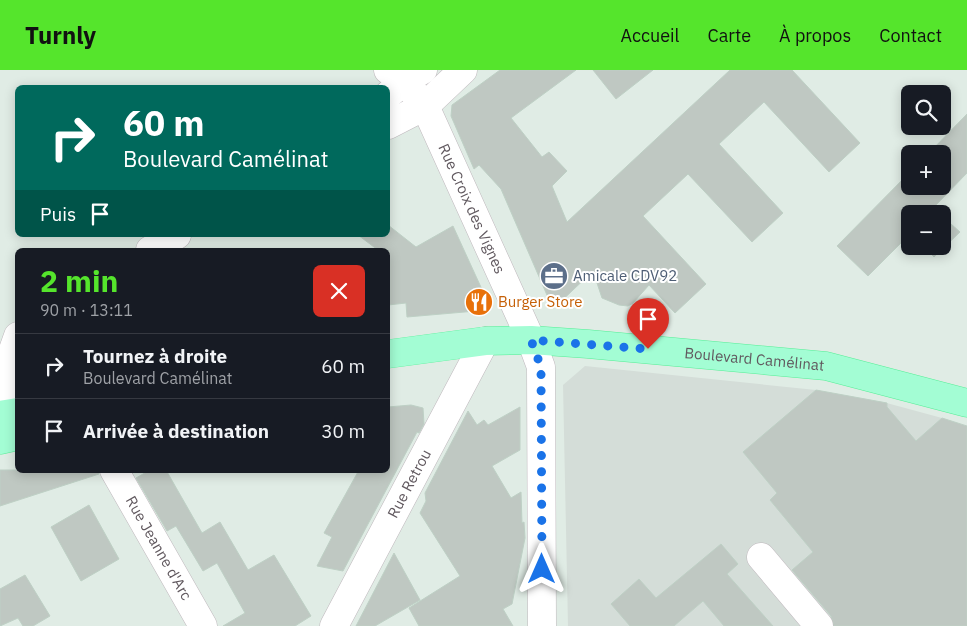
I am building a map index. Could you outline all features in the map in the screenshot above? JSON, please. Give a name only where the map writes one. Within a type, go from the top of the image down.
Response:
[{"type":"main road","name":"Boulevard Camélinat","points":[[390,354],[485,340],[531,340],[826,366],[967,402]]},
{"type":"street","points":[[390,124],[425,106],[463,70]]},
{"type":"street","name":"Rue Croix des Vignes","points":[[401,79],[425,106],[531,340],[541,367],[542,626]]},
{"type":"street","points":[[154,248],[173,237]]},
{"type":"street","name":"Rue Retrou","points":[[334,626],[485,340]]},
{"type":"street","points":[[10,425],[9,361],[15,344]]},
{"type":"street","name":"Rue Jeanne d'Arc","points":[[116,473],[203,626]]},
{"type":"street","points":[[761,557],[819,626]]},
{"type":"shaded area","points":[[585,366],[816,390],[883,402],[942,418],[967,626],[568,626],[563,385]]},
{"type":"building","points":[[500,70],[576,70],[511,118],[542,157],[549,152],[567,171],[552,186],[567,222],[730,70],[792,70],[860,143],[829,172],[764,102],[719,144],[783,213],[752,242],[688,174],[643,216],[706,284],[675,313],[649,285],[628,306],[619,305],[602,298],[593,271],[553,309],[501,189],[479,165],[474,169],[451,116],[452,105]]},
{"type":"building","points":[[593,70],[653,70],[616,99]]},
{"type":"building","points":[[967,114],[967,173],[951,189],[951,145],[937,145],[947,135],[951,135],[951,130]]},
{"type":"building","points":[[901,181],[901,195],[946,195],[936,205],[901,205],[901,243],[868,276],[837,246]]},
{"type":"building","points":[[951,224],[960,232],[951,241]]},
{"type":"building","points":[[453,226],[485,296],[476,311],[407,317],[406,303],[390,305],[390,248],[375,248],[361,237],[390,237],[390,227],[416,247]]},
{"type":"building","points":[[816,390],[887,403],[887,407],[916,441],[942,418],[967,426],[967,626],[834,626],[831,616],[792,570],[813,552],[770,500],[777,493],[743,452]]},
{"type":"building","points":[[411,405],[423,408],[424,424],[419,433],[417,432],[343,571],[317,566],[332,537],[324,533],[357,473],[390,473],[390,407]]},
{"type":"building","points":[[520,407],[520,450],[492,466],[511,498],[521,492],[522,523],[524,522],[525,538],[512,604],[503,609],[513,626],[419,626],[409,608],[460,576],[420,513],[426,501],[425,493],[468,411],[477,425],[484,420],[488,425]]},
{"type":"building","points":[[0,470],[15,470],[15,473],[99,473],[99,474],[0,506]]},
{"type":"building","points":[[145,473],[168,473],[202,533],[220,522],[248,570],[274,555],[311,616],[295,626],[223,626],[245,613],[217,563],[203,571],[176,526],[167,531],[136,478]]},
{"type":"building","points":[[89,505],[119,559],[81,581],[51,527]]},
{"type":"building","points":[[721,544],[738,564],[727,574],[773,626],[724,626],[703,601],[674,626],[630,626],[611,604],[639,579],[656,598]]},
{"type":"building","points":[[394,553],[420,600],[375,626],[356,626]]},
{"type":"building","points":[[25,575],[50,616],[33,626],[23,626],[18,618],[0,626],[0,589]]},
{"type":"place","name":"Amicale CDV92","points":[[554,276]]},
{"type":"place","name":"Burger Store","points":[[479,302]]},
{"type":"route","points":[[542,569],[541,367],[531,340],[648,349]]}]
